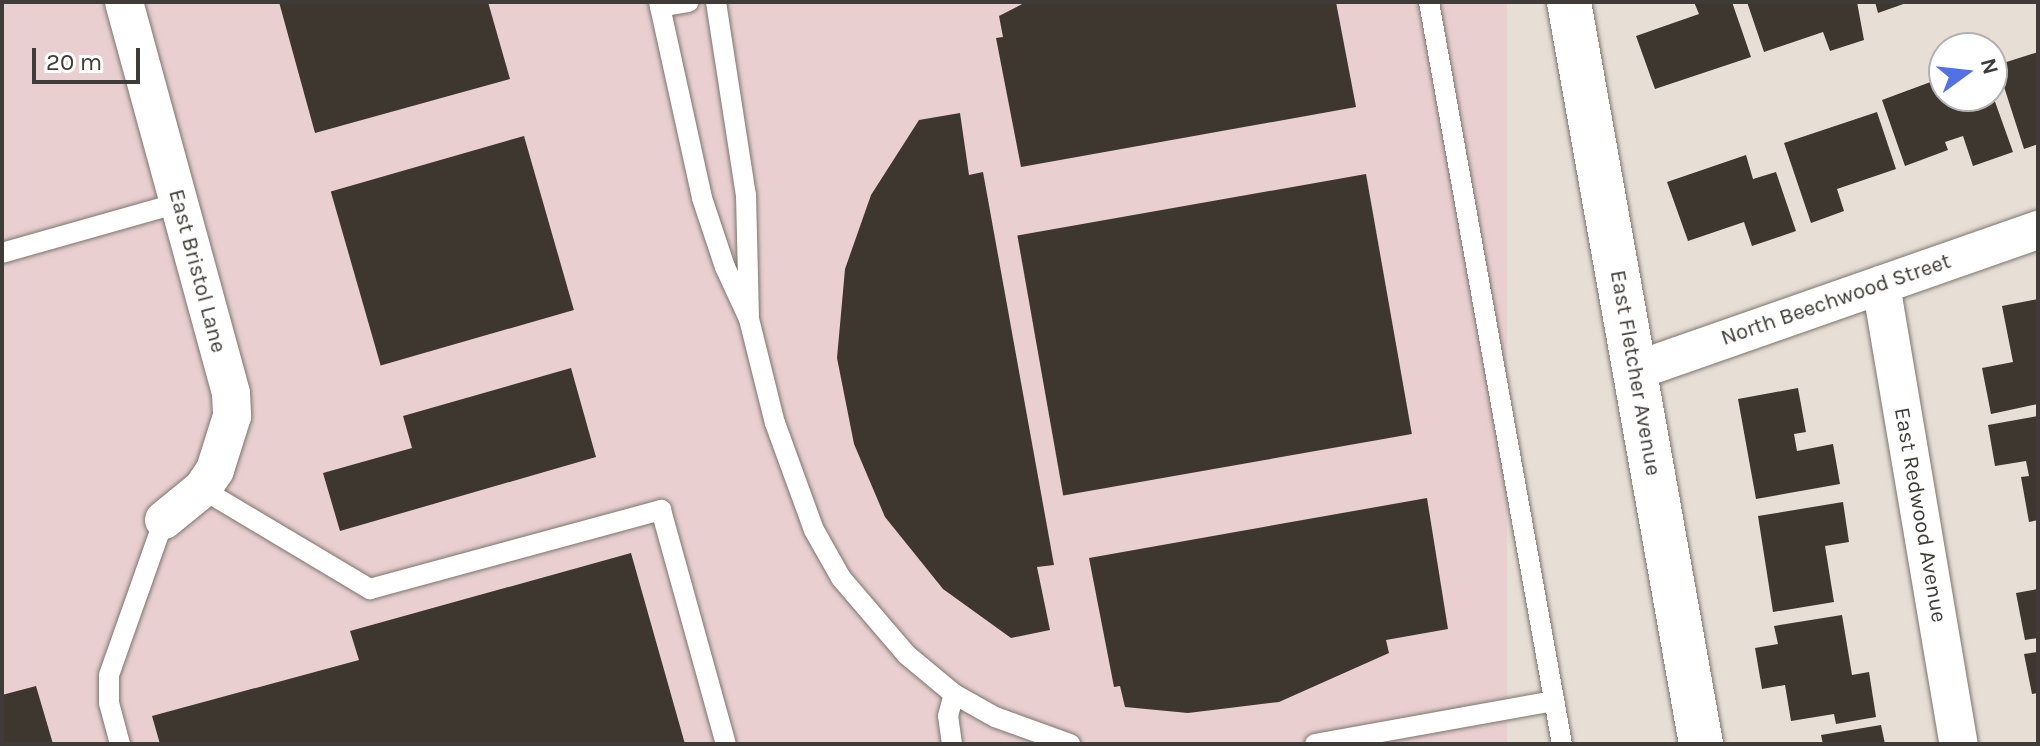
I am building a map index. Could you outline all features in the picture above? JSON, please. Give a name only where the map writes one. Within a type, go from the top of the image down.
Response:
[{"type":"street","name":"East Bristol Lane","points":[[124,2],[231,394],[226,444],[202,489],[164,520]]},
{"type":"street","name":"East Fletcher Avenue","points":[[1569,2],[1701,744]]},
{"type":"street","name":"North Beechwood Street","points":[[1635,371],[2038,230]]},
{"type":"street","name":"East Redwood Avenue","points":[[1881,285],[1959,744]]},
{"type":"lane","points":[[689,2],[660,5],[702,198],[725,267],[749,319],[775,423],[814,530],[871,619],[954,694],[995,717],[1070,744]]},
{"type":"lane","points":[[716,2],[746,195],[749,319]]},
{"type":"lane","points":[[1429,2],[1562,744]]},
{"type":"lane","points":[[2,253],[179,203]]},
{"type":"lane","points":[[202,489],[370,589],[661,510],[726,744]]},
{"type":"lane","points":[[120,744],[109,703],[109,675],[164,520]]},
{"type":"lane","points":[[952,744],[948,716],[954,694]]},
{"type":"lane","points":[[1315,744],[1554,701]]},
{"type":"shaded area","points":[[2,2],[1507,2],[1507,744],[2,744]]},
{"type":"building","points":[[279,2],[488,2],[510,79],[315,133]]},
{"type":"building","points":[[1026,2],[1336,2],[1356,107],[1021,167],[996,38],[1003,37],[999,16]]},
{"type":"building","points":[[1694,2],[1732,2],[1751,57],[1655,89],[1636,36],[1699,14]]},
{"type":"building","points":[[1747,2],[1857,2],[1864,40],[1830,51],[1823,32],[1764,52]]},
{"type":"building","points":[[1875,2],[1909,2],[1878,13]]},
{"type":"building","points":[[2038,52],[2038,144],[2024,149],[2008,99],[2008,62]]},
{"type":"building","points":[[1928,83],[1928,112],[1999,112],[2013,152],[1973,166],[1963,136],[1945,142],[1948,150],[1905,166],[1882,100]]},
{"type":"building","points":[[1877,112],[1896,169],[1837,189],[1844,211],[1811,223],[1784,143]]},
{"type":"building","points":[[960,113],[969,175],[983,172],[1054,565],[1037,567],[1050,630],[1011,638],[943,589],[885,517],[854,444],[837,358],[845,269],[871,195],[919,120]]},
{"type":"building","points":[[524,136],[574,310],[381,365],[331,191]]},
{"type":"building","points":[[1746,155],[1753,179],[1776,172],[1796,231],[1752,246],[1744,222],[1688,241],[1667,182]]},
{"type":"building","points":[[1366,174],[1412,434],[1063,495],[1017,235]]},
{"type":"building","points":[[2038,299],[2038,404],[1991,414],[1982,368],[2013,362],[2002,306]]},
{"type":"building","points":[[571,368],[596,457],[340,531],[323,473],[412,448],[403,416]]},
{"type":"building","points":[[1798,388],[1806,432],[1794,434],[1797,451],[1833,444],[1840,484],[1756,499],[1738,399]]},
{"type":"building","points":[[2038,416],[2038,520],[2029,522],[2021,477],[2029,476],[2026,461],[1995,466],[1988,425]]},
{"type":"building","points":[[1427,498],[1448,629],[1386,640],[1389,653],[1279,702],[1188,713],[1125,707],[1120,686],[1114,687],[1089,558]]},
{"type":"building","points":[[1843,502],[1849,542],[1825,546],[1834,602],[1773,612],[1758,516]]},
{"type":"building","points":[[631,553],[685,744],[160,744],[152,716],[359,660],[350,631]]},
{"type":"building","points":[[2038,589],[2038,638],[2025,640],[2016,593]]},
{"type":"building","points":[[1842,615],[1852,675],[1869,672],[1876,717],[1836,724],[1834,714],[1791,721],[1785,685],[1762,689],[1755,648],[1778,644],[1774,626]]},
{"type":"building","points":[[2038,652],[2038,693],[2032,694],[2024,654]]},
{"type":"building","points":[[36,686],[53,744],[2,744],[2,695]]},
{"type":"building","points":[[1881,725],[1885,744],[1823,744],[1821,735]]}]
